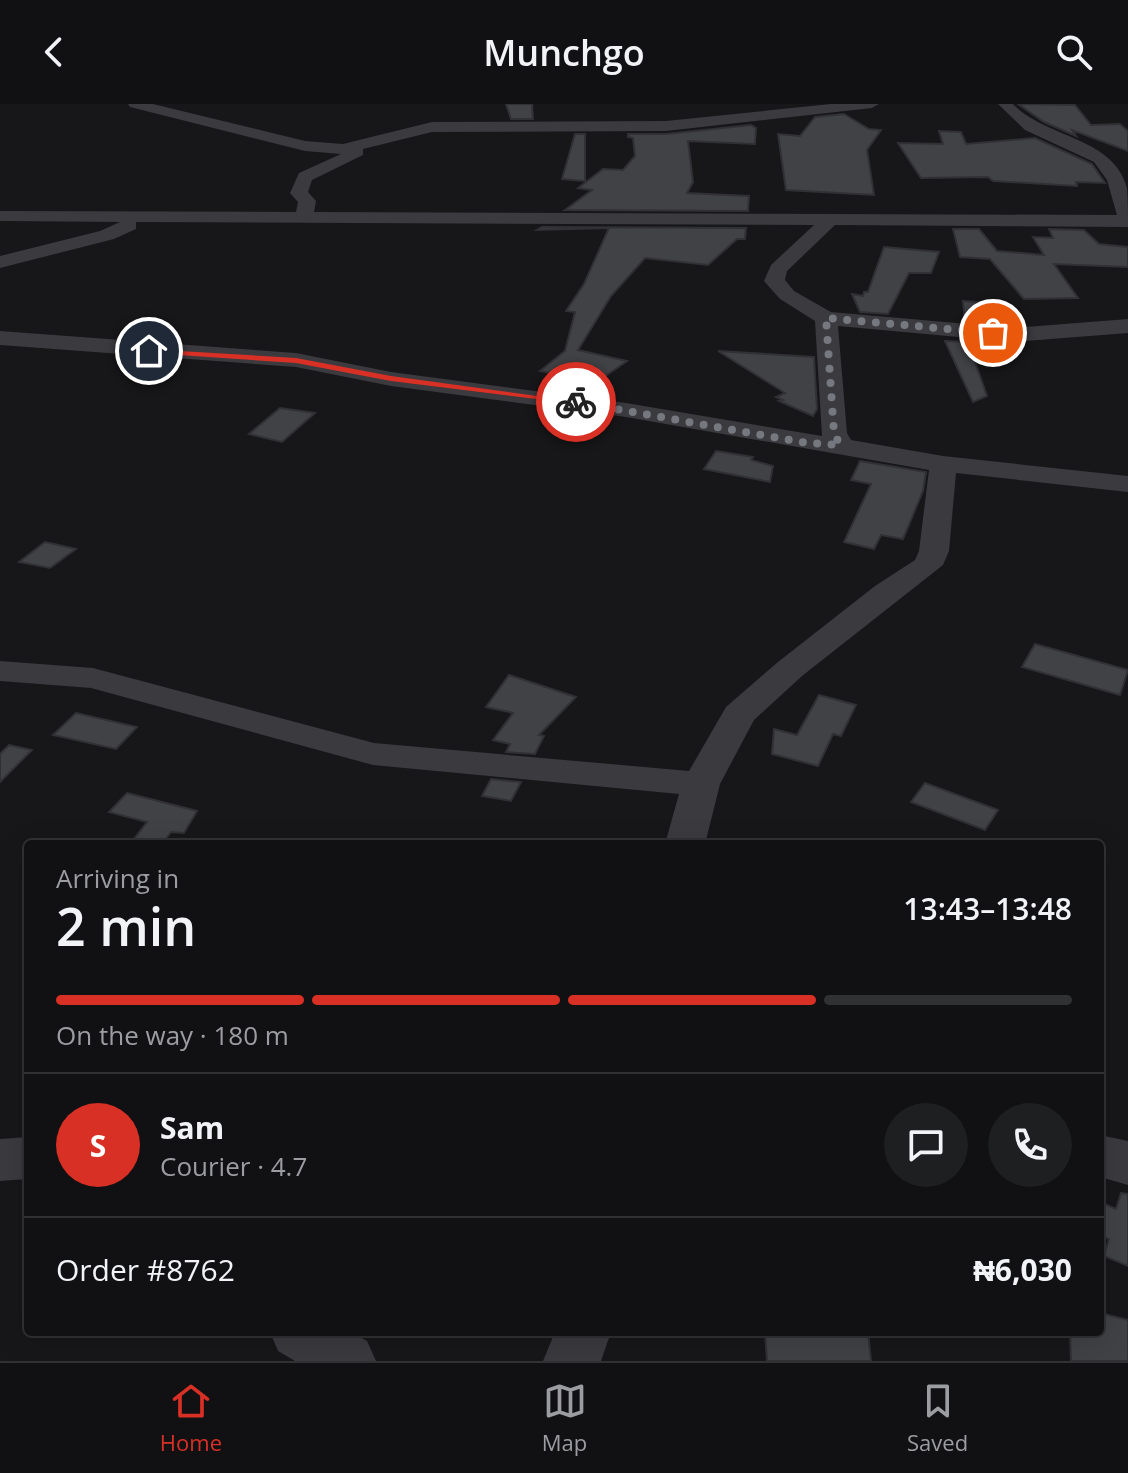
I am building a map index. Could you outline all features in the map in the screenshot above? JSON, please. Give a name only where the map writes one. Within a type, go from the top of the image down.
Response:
[{"type":"street","points":[[135,104],[305,146],[350,151]]},
{"type":"street","points":[[705,104],[715,121]]},
{"type":"street","points":[[304,218],[307,201],[299,193],[305,177],[350,151],[412,130],[519,125],[666,126],[872,104]]},
{"type":"street","points":[[0,216],[1128,221],[1108,166],[1098,158],[1026,127],[1005,104]]},
{"type":"street","points":[[412,130],[418,114]]},
{"type":"street","points":[[504,114],[519,125]]},
{"type":"street","points":[[1098,158],[1128,157]]},
{"type":"street","points":[[0,262],[107,235],[130,224],[133,216]]},
{"type":"street","points":[[830,220],[778,269],[774,281],[787,295],[826,318],[1013,335],[1128,326]]},
{"type":"street","points":[[826,318],[834,433],[840,445]]},
{"type":"street","points":[[0,338],[296,360],[391,379],[545,397],[943,464],[1128,484]]},
{"type":"street","points":[[686,840],[701,784],[739,715],[802,659],[886,593],[928,565],[934,551],[943,464]]},
{"type":"street","points":[[0,671],[93,678],[373,754],[701,784]]},
{"type":"street","points":[[1104,1157],[1128,1163]]},
{"type":"street","points":[[0,1160],[24,1158]]},
{"type":"street","points":[[305,1336],[347,1361]]},
{"type":"street","points":[[572,1361],[581,1336]]},
{"type":"building","points":[[506,104],[532,104],[533,119],[511,119]]},
{"type":"building","points":[[1018,104],[1075,105],[1091,125],[1120,124],[1128,131],[1128,151],[1072,130],[1076,136],[1044,122]]},
{"type":"building","points":[[844,114],[869,129],[881,130],[867,150],[874,195],[786,190],[778,134],[800,136],[815,117]]},
{"type":"building","points":[[751,125],[756,128],[755,144],[688,141],[693,182],[687,193],[749,196],[748,211],[565,210],[592,190],[578,188],[603,169],[623,170],[635,156],[633,138],[628,134],[666,134]]},
{"type":"building","points":[[939,131],[961,132],[966,144],[1035,138],[1092,164],[1105,183],[1076,182],[1077,186],[993,181],[988,177],[921,178],[898,143],[943,144]]},
{"type":"building","points":[[575,134],[585,134],[585,181],[562,179]]},
{"type":"building","points":[[542,227],[746,228],[745,239],[737,239],[708,265],[645,258],[611,296],[578,350],[627,361],[597,382],[540,371],[565,351],[575,312],[566,311],[584,284],[609,228],[537,230]]},
{"type":"building","points":[[953,229],[979,229],[997,251],[1044,255],[1033,237],[1053,238],[1049,229],[1084,230],[1099,244],[1128,247],[1128,267],[1054,264],[1078,298],[1024,299],[990,259],[960,257]]},
{"type":"building","points":[[884,247],[939,252],[931,273],[909,273],[888,314],[860,312],[852,294],[863,296],[864,292],[868,292]]},
{"type":"building","points":[[963,301],[1003,304],[1008,325],[965,321]]},
{"type":"building","points":[[945,341],[968,342],[987,396],[973,402]]},
{"type":"building","points":[[718,351],[814,357],[817,409],[813,416],[779,401],[783,400],[776,397],[785,393]]},
{"type":"building","points":[[280,408],[315,413],[282,442],[249,434]]},
{"type":"building","points":[[716,451],[753,457],[751,460],[773,466],[770,482],[704,469]]},
{"type":"building","points":[[860,461],[926,472],[923,491],[903,539],[881,535],[874,549],[844,542],[871,484],[851,480]]},
{"type":"building","points":[[45,542],[76,549],[50,568],[19,562]]},
{"type":"building","points":[[1035,644],[1128,670],[1120,695],[1022,667]]},
{"type":"building","points":[[509,675],[576,697],[539,735],[544,736],[535,754],[506,752],[510,744],[493,740],[513,713],[486,707]]},
{"type":"building","points":[[819,695],[856,705],[841,736],[833,734],[818,766],[772,754],[774,729],[797,735]]},
{"type":"building","points":[[76,713],[137,727],[116,749],[53,735]]},
{"type":"building","points":[[9,745],[32,750],[0,782],[0,754]]},
{"type":"building","points":[[491,779],[521,782],[511,801],[482,796]]},
{"type":"building","points":[[925,783],[998,810],[985,830],[911,802]]},
{"type":"building","points":[[127,793],[197,811],[184,833],[171,832],[165,840],[133,840],[147,822],[109,812]]},
{"type":"building","points":[[1121,1193],[1128,1194],[1128,1266],[1104,1256],[1109,1239],[1104,1237],[1104,1204],[1116,1209]]},
{"type":"building","points":[[1104,1314],[1128,1320],[1128,1361],[1071,1361],[1070,1336],[1104,1336]]},
{"type":"building","points":[[765,1336],[868,1336],[871,1361],[767,1361]]},
{"type":"way so far","points":[[576,402],[807,443],[840,445],[834,433],[826,318],[993,333]]},
{"type":"route","points":[[149,351],[296,360],[391,379],[576,402]]}]
